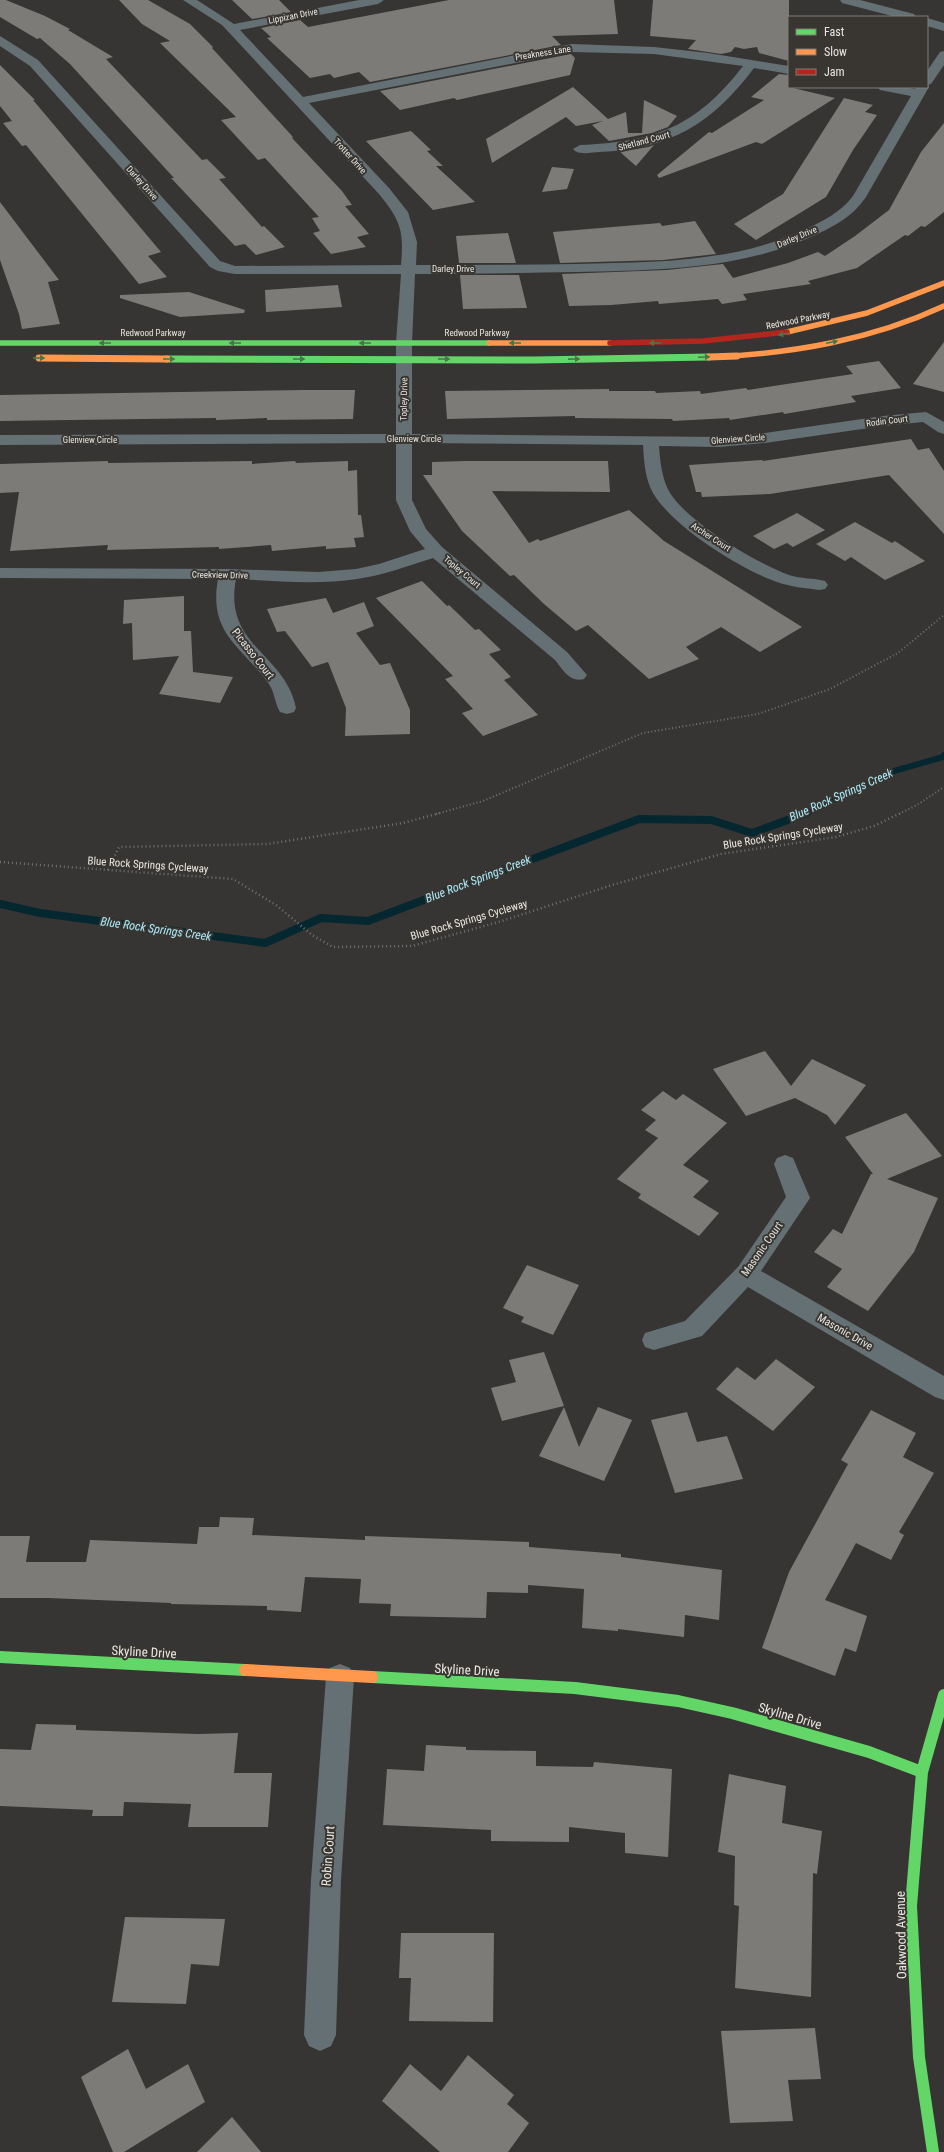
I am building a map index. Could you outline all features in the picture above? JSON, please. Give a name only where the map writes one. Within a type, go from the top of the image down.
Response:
[{"type":"main road","name":"Redwood Parkway","points":[[0,343],[722,341],[781,335],[832,324],[881,311],[916,297],[944,283]]},
{"type":"main road","points":[[916,297],[944,305]]},
{"type":"main road","points":[[916,297],[929,314],[939,320]]},
{"type":"main road","points":[[31,358],[405,359],[652,358],[740,356],[806,348],[878,333],[920,319],[944,305]]},
{"type":"main road","name":"Skyline Drive","points":[[0,1657],[575,1688],[678,1701],[732,1713],[869,1752],[922,1772]]},
{"type":"main road","name":"Oakwood Avenue","points":[[933,2152],[919,2057],[911,1906],[922,1772],[944,1695]]},
{"type":"street","name":"Trotter Drive","points":[[189,0],[226,22],[301,101],[401,212],[406,224],[410,242],[404,343],[405,359]]},
{"type":"street","name":"Lippizan Drive","points":[[232,28],[378,0]]},
{"type":"street","points":[[846,0],[906,16]]},
{"type":"street","points":[[928,22],[944,27]]},
{"type":"street","name":"Darley Drive","points":[[0,40],[14,48],[44,73],[215,264],[223,268],[234,270],[526,269],[662,266],[731,258],[782,245],[830,223],[849,210],[859,198],[921,90]]},
{"type":"street","name":"Preakness Lane","points":[[301,101],[572,48],[608,47],[668,50],[788,70]]},
{"type":"street","points":[[928,80],[944,56]]},
{"type":"street","name":"Shetland Court","points":[[580,150],[614,149],[667,136],[689,126],[715,107],[736,85],[751,63]]},
{"type":"street","points":[[896,88],[921,90]]},
{"type":"street","name":"Topley Drive","points":[[404,439],[405,359]]},
{"type":"street","name":"Rodin Court","points":[[827,430],[883,421],[926,417],[944,429]]},
{"type":"street","name":"Glenview Circle","points":[[0,440],[404,439],[719,442],[827,430]]},
{"type":"street","name":"Topley Court","points":[[404,439],[404,500],[418,531],[436,551],[561,656],[578,675]]},
{"type":"street","name":"Archer Court","points":[[651,441],[656,476],[661,492],[684,520],[746,560],[778,577],[819,585]]},
{"type":"street","name":"Creekview Drive","points":[[0,573],[228,574],[318,577],[356,574],[408,562],[436,551]]},
{"type":"street","name":"Picasso Court","points":[[228,574],[225,590],[225,608],[231,625],[239,639],[283,693],[287,708]]},
{"type":"street","name":"Masonic Court","points":[[654,1340],[693,1329],[746,1274],[798,1198],[785,1164]]},
{"type":"street","name":"Masonic Drive","points":[[746,1274],[944,1389]]},
{"type":"street","name":"Robin Court","points":[[320,2035],[326,1880],[340,1676]]},
{"type":"path","points":[[108,870],[119,847],[267,844],[403,823],[483,801],[643,733],[758,714],[830,689],[898,653],[944,615]]},
{"type":"path","name":"Blue Rock Springs Cycleway","points":[[0,862],[233,879],[276,905],[312,935],[333,947],[412,946],[502,921],[612,885],[721,854],[836,837],[866,828],[918,805],[944,787]]},
{"type":"building","points":[[0,0],[6,0],[45,16],[70,29],[68,30],[113,57],[106,59],[202,160],[207,159],[226,178],[219,179],[262,227],[264,226],[285,247],[256,255],[245,244],[235,246],[171,178],[174,178],[70,64],[40,38],[37,39],[0,17]]},
{"type":"building","points":[[119,0],[148,0],[190,24],[213,47],[212,48],[293,137],[292,138],[342,191],[352,205],[345,206],[369,234],[357,237],[366,247],[331,254],[313,233],[320,231],[312,218],[319,217],[265,158],[258,160],[221,120],[236,117],[160,43],[170,41],[142,24]]},
{"type":"building","points":[[232,0],[279,0],[291,12],[252,19]]},
{"type":"building","points":[[449,0],[614,0],[618,34],[552,36],[561,45],[370,82],[359,72],[334,78],[330,74],[310,78],[267,38],[271,37],[261,28],[300,20],[308,27]]},
{"type":"building","points":[[653,0],[789,0],[788,61],[759,53],[757,47],[744,49],[735,47],[731,52],[721,54],[688,49],[696,40],[650,36]]},
{"type":"building","points":[[571,54],[575,58],[570,75],[457,100],[454,98],[400,110],[380,91]]},
{"type":"building","points":[[0,65],[35,100],[33,100],[161,252],[148,256],[167,277],[139,284],[26,145],[22,146],[3,123],[12,121],[0,106]]},
{"type":"building","points":[[779,74],[788,75],[788,88],[835,98],[762,144],[756,142],[659,178],[657,175],[709,132],[712,133],[764,100],[751,97]]},
{"type":"building","points":[[573,87],[608,119],[626,112],[628,133],[642,133],[644,100],[677,116],[668,127],[652,133],[609,141],[592,125],[603,121],[576,126],[566,117],[492,163],[486,139]]},
{"type":"building","points":[[844,98],[873,105],[865,112],[877,115],[853,150],[826,197],[756,240],[734,224],[783,194]]},
{"type":"building","points":[[944,123],[944,212],[925,227],[921,226],[908,236],[905,235],[857,268],[808,281],[811,284],[743,294],[747,300],[722,304],[718,299],[659,304],[658,301],[611,305],[569,306],[562,274],[667,270],[723,264],[733,278],[788,263],[818,252],[825,256],[855,236],[889,210],[921,152]]},
{"type":"building","points":[[411,131],[431,150],[427,151],[443,166],[436,166],[475,202],[433,210],[366,141]]},
{"type":"building","points":[[654,145],[636,166],[620,152],[648,147]]},
{"type":"building","points":[[552,167],[574,169],[567,189],[542,192]]},
{"type":"building","points":[[0,202],[59,280],[48,282],[60,324],[22,329],[19,314],[0,260]]},
{"type":"building","points":[[695,221],[716,254],[663,260],[560,263],[553,232],[660,223],[662,226]]},
{"type":"building","points":[[508,233],[516,263],[459,263],[456,236]]},
{"type":"building","points":[[460,275],[519,275],[527,308],[463,309]]},
{"type":"building","points":[[338,285],[342,307],[266,312],[265,290]]},
{"type":"building","points":[[189,292],[245,310],[244,313],[180,317],[120,298],[120,295]]},
{"type":"building","points":[[944,342],[944,392],[913,384]]},
{"type":"building","points":[[879,361],[901,388],[851,396],[856,402],[784,414],[783,412],[730,420],[729,418],[673,421],[672,419],[575,418],[575,416],[447,419],[445,391],[609,389],[609,391],[655,391],[656,393],[700,391],[701,394],[746,388],[748,390],[853,374],[846,366]]},
{"type":"building","points":[[355,390],[353,419],[267,420],[267,418],[216,420],[216,418],[0,421],[0,395]]},
{"type":"building","points":[[911,439],[918,450],[929,448],[944,471],[944,534],[889,475],[770,494],[702,497],[701,492],[696,492],[689,465],[763,461]]},
{"type":"building","points":[[108,461],[108,463],[252,461],[252,464],[295,461],[296,463],[348,461],[348,471],[357,470],[358,515],[361,515],[364,537],[354,538],[356,547],[326,549],[326,546],[272,551],[271,545],[219,549],[219,547],[107,550],[108,545],[10,551],[19,492],[0,493],[0,464]]},
{"type":"building","points":[[608,461],[610,492],[492,491],[529,543],[538,539],[540,541],[629,510],[664,541],[802,627],[760,652],[721,627],[686,647],[699,659],[649,679],[588,625],[576,631],[544,604],[514,575],[510,576],[462,531],[423,475],[432,475],[432,462]]},
{"type":"building","points":[[797,513],[825,530],[793,547],[787,543],[774,549],[753,536]]},
{"type":"building","points":[[855,522],[892,543],[895,541],[925,561],[885,580],[851,557],[845,561],[816,544]]},
{"type":"building","points":[[422,581],[447,606],[449,605],[475,630],[479,629],[501,650],[489,654],[511,677],[504,680],[538,715],[483,736],[462,713],[473,709],[445,679],[453,676],[376,598]]},
{"type":"building","points":[[184,596],[184,631],[191,631],[193,672],[233,677],[220,703],[159,694],[179,656],[133,660],[132,623],[123,624],[124,600]]},
{"type":"building","points":[[326,598],[333,613],[364,602],[374,626],[356,633],[380,665],[390,663],[410,710],[410,734],[345,736],[346,708],[328,662],[312,667],[285,631],[277,632],[267,609]]},
{"type":"building","points":[[765,1051],[791,1086],[812,1059],[866,1085],[835,1125],[827,1115],[795,1098],[746,1116],[713,1069]]},
{"type":"building","points":[[663,1091],[676,1100],[683,1094],[727,1123],[683,1165],[709,1181],[693,1197],[719,1213],[699,1236],[638,1198],[641,1194],[617,1179],[658,1138],[645,1130],[656,1120],[641,1110]]},
{"type":"building","points":[[906,1113],[942,1156],[887,1179],[938,1198],[914,1252],[868,1311],[827,1287],[842,1269],[814,1252],[833,1229],[842,1234],[871,1174],[873,1174],[845,1137]]},
{"type":"building","points":[[527,1265],[579,1285],[553,1335],[521,1322],[524,1317],[503,1308]]},
{"type":"building","points":[[544,1352],[564,1406],[502,1421],[491,1388],[516,1382],[509,1360]]},
{"type":"building","points":[[776,1359],[815,1387],[773,1431],[716,1389],[737,1367],[755,1380]]},
{"type":"building","points":[[564,1407],[579,1447],[598,1407],[632,1420],[604,1481],[539,1456]]},
{"type":"building","points":[[871,1410],[916,1433],[903,1457],[934,1473],[899,1532],[904,1535],[891,1560],[856,1543],[825,1600],[867,1616],[856,1652],[845,1648],[835,1676],[762,1648],[789,1572],[848,1464],[841,1460]]},
{"type":"building","points":[[687,1412],[697,1442],[727,1436],[743,1479],[675,1493],[651,1420]]},
{"type":"building","points":[[220,1517],[254,1518],[252,1535],[365,1540],[365,1536],[529,1542],[529,1547],[621,1554],[621,1557],[722,1570],[719,1620],[685,1615],[684,1637],[618,1629],[618,1631],[582,1628],[584,1589],[528,1585],[528,1593],[487,1592],[486,1618],[390,1616],[391,1604],[359,1603],[361,1579],[305,1577],[301,1612],[267,1610],[267,1606],[171,1604],[48,1598],[0,1598],[0,1536],[30,1536],[26,1562],[86,1562],[90,1540],[197,1544],[199,1527],[219,1527]]},
{"type":"building","points":[[36,1724],[76,1725],[76,1730],[197,1734],[238,1733],[234,1773],[272,1773],[268,1827],[188,1827],[191,1804],[124,1802],[123,1816],[92,1816],[93,1810],[0,1806],[0,1749],[31,1750]]},
{"type":"building","points":[[426,1745],[466,1747],[466,1750],[536,1751],[536,1766],[593,1767],[594,1762],[672,1769],[668,1857],[625,1853],[625,1833],[569,1827],[569,1842],[491,1841],[491,1830],[383,1825],[387,1769],[424,1771]]},
{"type":"building","points":[[729,1774],[786,1786],[782,1823],[822,1831],[817,1874],[813,1873],[811,1997],[735,1988],[739,1906],[734,1905],[735,1856],[718,1852]]},
{"type":"building","points":[[125,1917],[225,1919],[219,1966],[191,1964],[186,2004],[112,2002]]},
{"type":"building","points":[[401,1933],[494,1933],[493,2022],[409,2021],[411,1978],[399,1978]]},
{"type":"building","points":[[815,2028],[821,2079],[788,2080],[793,2121],[730,2123],[721,2031]]},
{"type":"building","points":[[128,2049],[146,2089],[188,2064],[205,2102],[124,2152],[113,2152],[81,2077]]},
{"type":"building","points":[[468,2055],[514,2095],[507,2104],[529,2123],[508,2152],[440,2152],[382,2101],[410,2064],[441,2091]]},
{"type":"building","points":[[232,2117],[261,2152],[197,2152]]},
{"type":"waterway","name":"Blue Rock Springs Creek","points":[[805,814],[894,771],[943,757],[944,755]]},
{"type":"waterway","name":"Blue Rock Springs Creek","points":[[0,904],[40,913],[265,943],[321,918],[368,921],[639,819],[711,820],[752,833],[807,813]]},
{"type":"traffic: fast","points":[[0,343],[489,343]]},
{"type":"traffic: fast","points":[[167,359],[534,360],[709,357]]},
{"type":"traffic: fast","points":[[0,1657],[245,1670]]},
{"type":"traffic: fast","points":[[372,1677],[575,1688],[678,1701],[732,1713],[869,1752],[922,1772]]},
{"type":"traffic: fast","points":[[933,2152],[919,2057],[911,1906],[922,1772],[944,1695]]},
{"type":"traffic: slow","points":[[787,332],[828,324],[867,313],[925,292],[944,283]]},
{"type":"traffic: slow","points":[[709,357],[768,353],[830,344],[890,329],[944,306]]},
{"type":"traffic: slow","points":[[489,343],[610,343]]},
{"type":"traffic: slow","points":[[39,358],[167,359]]},
{"type":"traffic: slow","points":[[245,1670],[372,1677]]},
{"type":"traffic: jam","points":[[610,343],[703,341],[787,332]]}]
